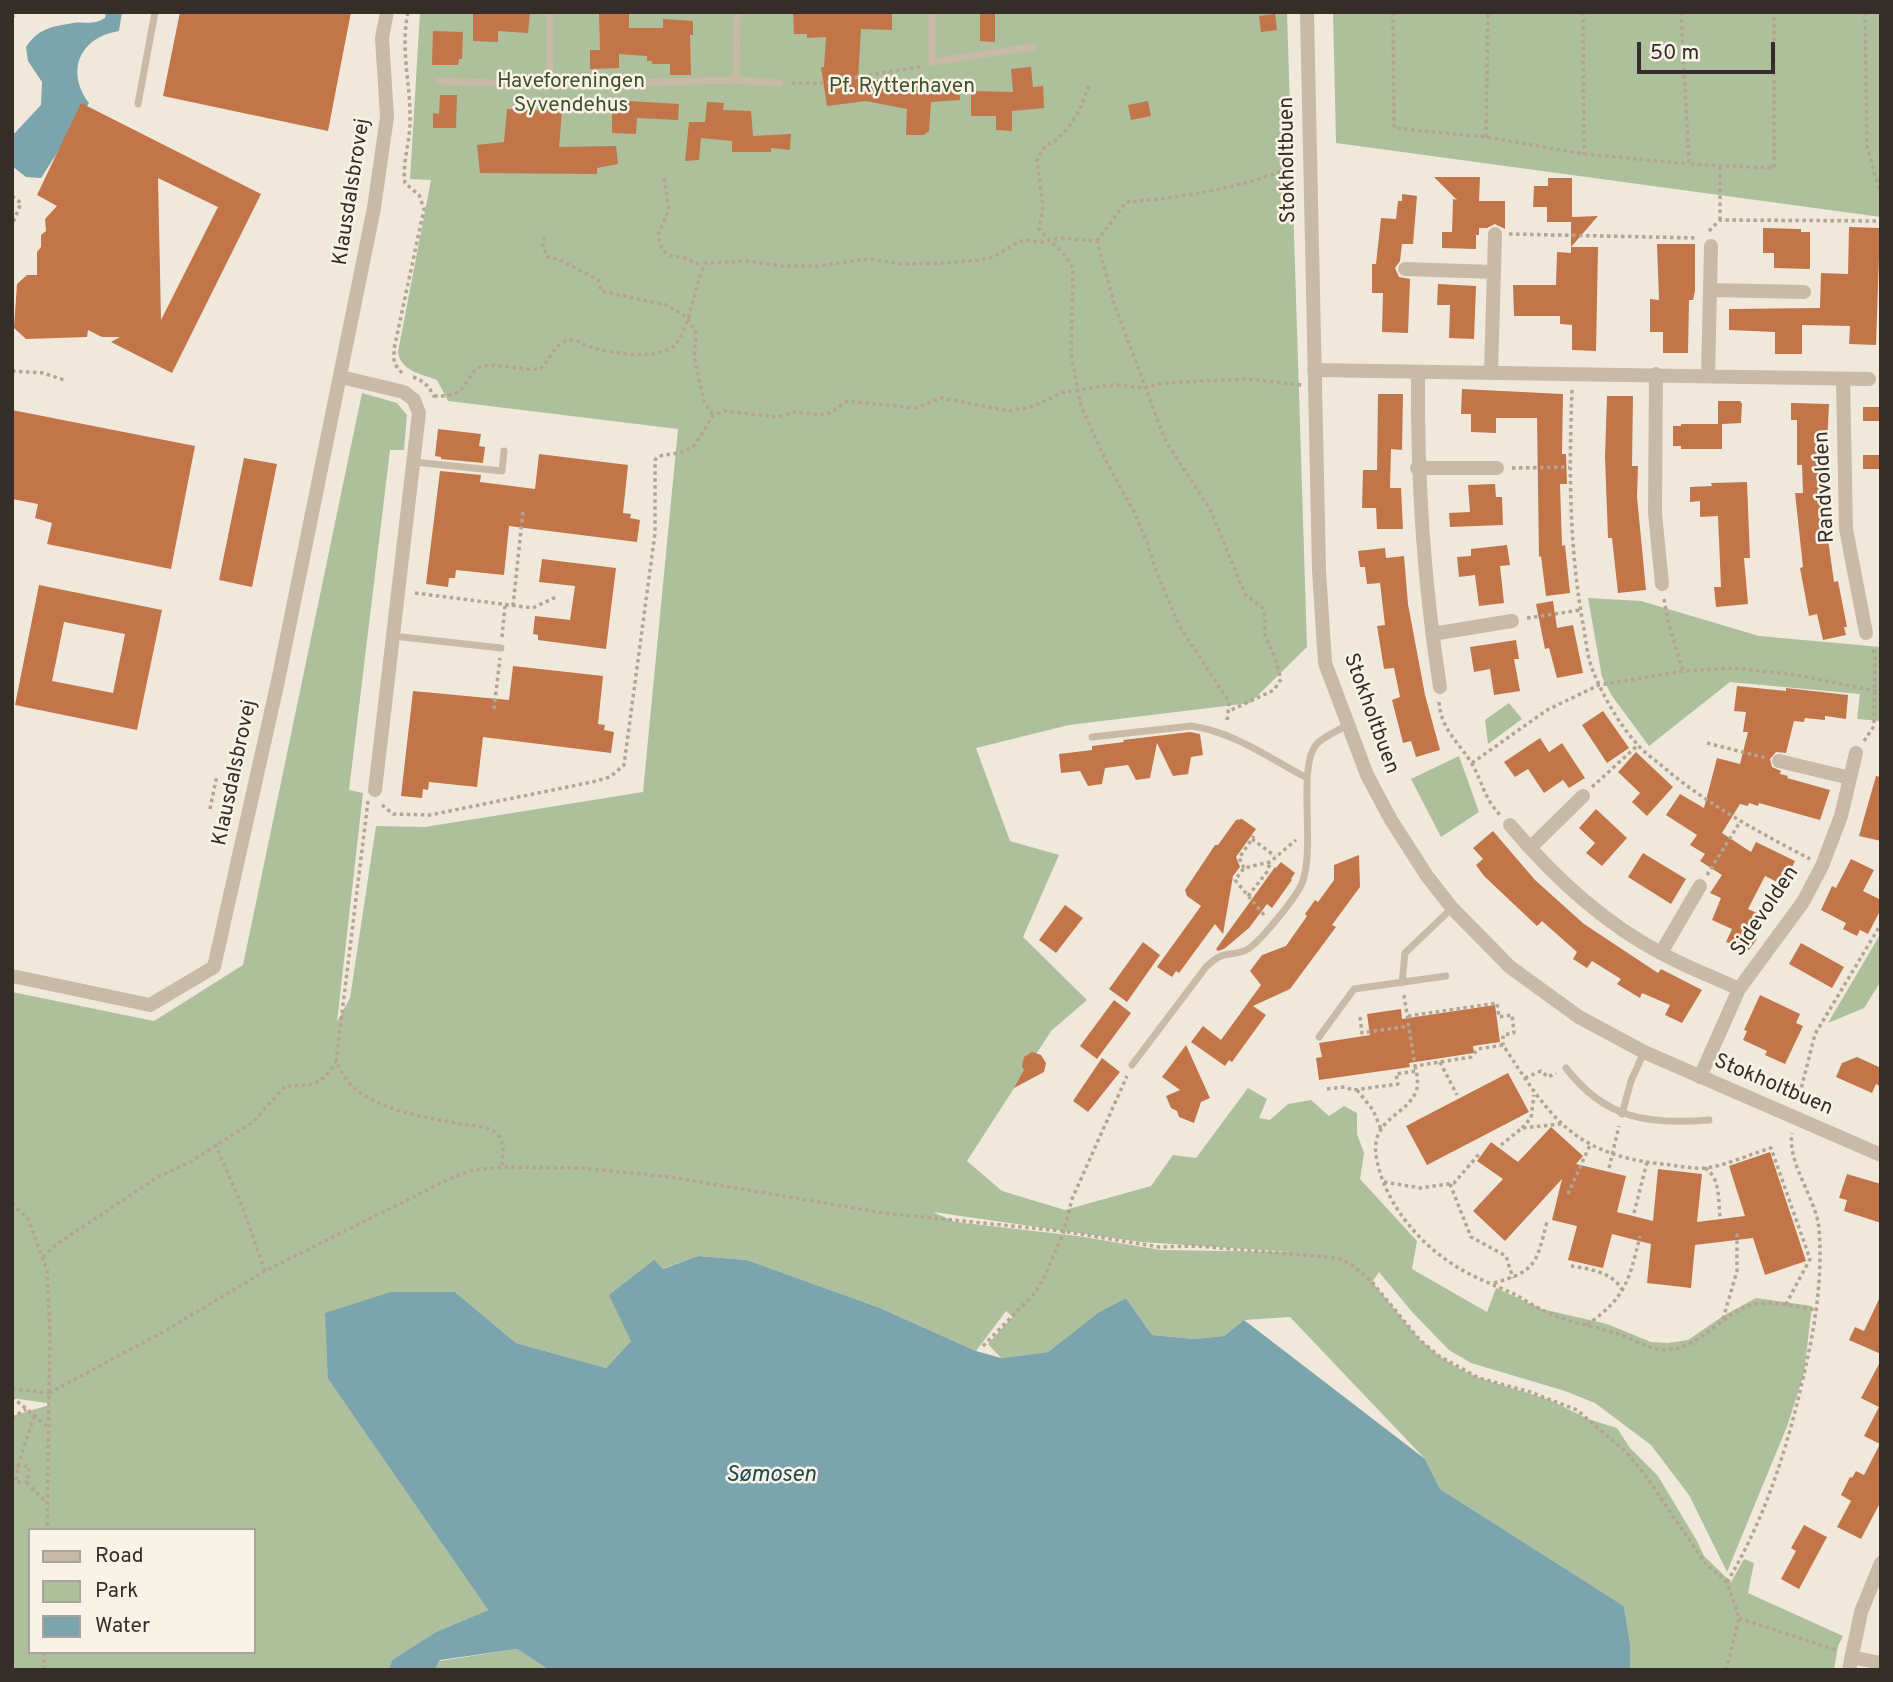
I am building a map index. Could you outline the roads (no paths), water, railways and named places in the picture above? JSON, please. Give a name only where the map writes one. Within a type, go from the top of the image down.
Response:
[{"type":"street","name":"Klausdalsbrovej","points":[[12,976],[150,1005],[214,967],[278,681],[374,208],[387,117],[382,38],[387,12]]},
{"type":"street","name":"Stokholtbuen","points":[[1307,12],[1319,570],[1325,663],[1367,775],[1391,820],[1427,876],[1452,908],[1510,967],[1579,1017],[1644,1052],[1881,1155]]},
{"type":"street","points":[[1491,373],[1495,234]]},
{"type":"street","points":[[1708,376],[1711,246]]},
{"type":"street","points":[[1405,269],[1494,272]]},
{"type":"street","points":[[1710,290],[1804,292]]},
{"type":"street","points":[[1314,370],[1869,379]]},
{"type":"street","points":[[1418,372],[1418,468],[1422,551],[1440,687]]},
{"type":"street","points":[[1656,374],[1655,513],[1662,584]]},
{"type":"street","points":[[341,377],[404,392],[414,400],[419,413],[375,790]]},
{"type":"street","name":"Randvolden","points":[[1843,379],[1846,529],[1866,633]]},
{"type":"street","points":[[1418,468],[1497,468]]},
{"type":"street","points":[[1432,634],[1511,621]]},
{"type":"street","name":"Sidevolden","points":[[1700,1077],[1739,989],[1803,902],[1822,866],[1841,816],[1856,753]]},
{"type":"street","points":[[1779,761],[1850,778]]},
{"type":"street","points":[[1530,848],[1583,796]]},
{"type":"street","name":"Sidevolden","points":[[1510,825],[1569,888],[1596,909],[1661,953],[1739,989]]},
{"type":"street","points":[[1661,953],[1700,886]]},
{"type":"street","points":[[1881,1563],[1861,1612],[1850,1663],[1881,1664]]},
{"type":"lane","points":[[138,104],[155,12]]},
{"type":"lane","points":[[550,12],[550,85]]},
{"type":"lane","points":[[737,12],[737,80]]},
{"type":"lane","points":[[932,12],[932,62],[1033,47]]},
{"type":"lane","points":[[440,81],[550,85],[737,80],[779,83]]},
{"type":"lane","points":[[414,462],[502,471],[504,451]]},
{"type":"lane","points":[[393,636],[501,648]]},
{"type":"lane","points":[[1132,1065],[1206,967],[1219,955],[1246,951],[1263,937],[1302,883],[1308,853],[1307,778],[1315,746],[1347,725]]},
{"type":"lane","points":[[1092,737],[1191,726],[1205,728],[1226,735],[1307,778]]},
{"type":"lane","points":[[1402,983],[1405,953],[1452,908]]},
{"type":"lane","points":[[1319,1037],[1353,989],[1446,976]]},
{"type":"lane","points":[[1622,1114],[1631,1081],[1644,1052]]},
{"type":"lane","points":[[1566,1068],[1590,1095],[1622,1114],[1676,1123],[1709,1120]]},
{"type":"water","points":[[106,12],[122,12],[119,31],[94,40],[80,57],[78,79],[89,103],[41,178],[26,177],[12,166],[12,136],[41,105],[42,82],[28,61],[26,47],[46,29],[73,23],[96,22],[105,18]]},
{"type":"water","name":"Sømosen","points":[[698,1256],[747,1260],[880,1308],[976,1351],[1001,1358],[1048,1352],[1099,1312],[1126,1298],[1152,1335],[1194,1339],[1224,1336],[1244,1320],[1425,1459],[1440,1489],[1624,1606],[1630,1643],[1630,1670],[549,1670],[517,1649],[440,1660],[435,1670],[389,1670],[392,1660],[436,1632],[488,1610],[328,1379],[325,1313],[391,1292],[455,1292],[516,1343],[606,1368],[631,1341],[609,1295],[654,1260],[663,1269]]},
{"type":"park label","name":"Pf. Rytterhaven","points":[[902,88]]},
{"type":"park label","name":"Haveforeningen Syvendehus","points":[[571,95]]}]
